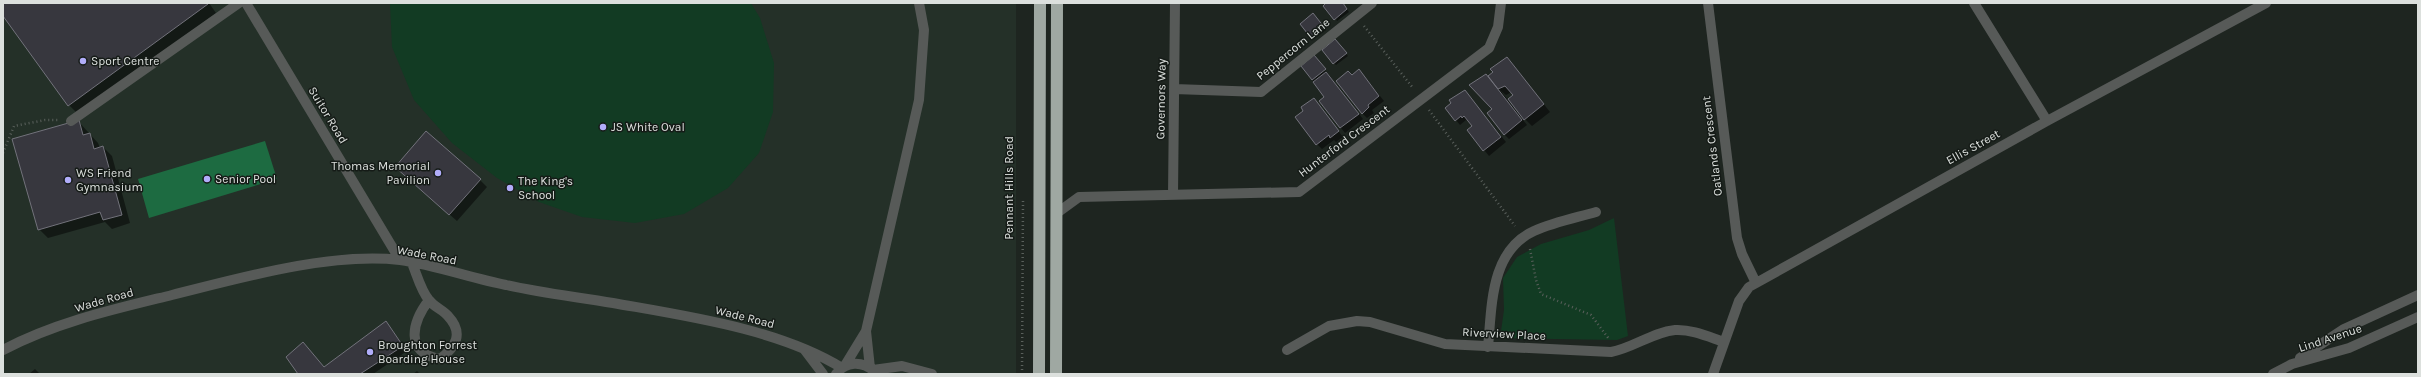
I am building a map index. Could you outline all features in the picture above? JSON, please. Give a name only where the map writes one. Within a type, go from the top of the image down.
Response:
[{"type":"highway","points":[[1039,374],[1040,3]]},
{"type":"highway","points":[[1056,374],[1057,3]]},
{"type":"street","points":[[71,121],[240,3]]},
{"type":"street","name":"Suitor Road","points":[[246,3],[400,260]]},
{"type":"street","points":[[841,369],[866,331],[919,100],[924,30],[920,3]]},
{"type":"street","name":"Governors Way","points":[[1173,195],[1175,3]]},
{"type":"street","name":"Peppercorn Lane","points":[[1174,89],[1261,92],[1372,3]]},
{"type":"street","name":"Hunterford Crescent","points":[[1057,213],[1079,197],[1299,192],[1489,48],[1498,27],[1501,3]]},
{"type":"street","name":"Oatlands Crescent","points":[[1708,3],[1737,238],[1742,254],[1756,282]]},
{"type":"street","points":[[1974,3],[2047,121]]},
{"type":"street","name":"Ellis Street","points":[[1713,374],[1742,296],[1756,282],[2047,121],[2266,3]]},
{"type":"street","points":[[1488,347],[1495,282],[1504,259],[1524,237],[1534,231],[1596,212]]},
{"type":"street","name":"Wade Road","points":[[3,350],[96,313],[206,286],[334,262],[400,260],[509,286],[681,315],[785,341],[803,348],[841,369]]},
{"type":"street","points":[[412,263],[429,300],[449,316],[457,330],[458,340],[450,352],[440,359],[430,357],[420,350],[416,341],[414,326],[419,313],[429,300]]},
{"type":"street","points":[[2292,364],[2344,329],[2418,295]]},
{"type":"street","name":"Lind Avenue","points":[[2273,374],[2292,364],[2349,348],[2418,317]]},
{"type":"street","name":"Riverview Place","points":[[1287,350],[1329,326],[1357,321],[1385,326],[1435,342],[1488,347],[1611,352],[1625,349],[1653,336],[1675,330],[1687,331],[1724,342]]},
{"type":"street","points":[[866,331],[873,371]]},
{"type":"street","points":[[803,348],[823,374]]},
{"type":"street","points":[[841,369],[857,364],[873,371],[902,366],[932,374]]},
{"type":"path","points":[[1356,16],[1421,99],[1524,237],[1531,251],[1536,280],[1541,294],[1591,315],[1610,340]]},
{"type":"path","points":[[3,153],[14,126],[46,120],[71,121]]},
{"type":"path","name":"Pennant Hills Road","points":[[1022,374],[1023,197]]},
{"type":"shaded area","name":"The King's School","points":[[3,3],[1016,3],[1016,374],[3,374]]},
{"type":"shaded area","name":"JS White Oval","points":[[390,3],[751,3],[760,18],[774,63],[773,112],[759,153],[728,188],[684,214],[635,223],[582,217],[539,202],[497,178],[452,143],[414,100],[392,47]]},
{"type":"shaded area","name":"Senior Pool","points":[[265,141],[277,179],[149,218],[138,179]]},
{"type":"shaded area","points":[[1614,218],[1628,336],[1617,340],[1500,338],[1504,310],[1503,278],[1517,257],[1541,244],[1589,230]]},
{"type":"building","name":"Sport Centre","points":[[3,3],[208,4],[68,106],[3,16]]},
{"type":"building","points":[[1326,3],[1343,3],[1347,9],[1334,20],[1323,6]]},
{"type":"building","points":[[1313,13],[1324,27],[1311,38],[1300,24]]},
{"type":"building","points":[[1335,39],[1347,53],[1333,64],[1322,50]]},
{"type":"building","points":[[1314,55],[1326,69],[1312,80],[1301,66]]},
{"type":"building","points":[[1507,57],[1544,104],[1524,120],[1508,99],[1513,95],[1505,86],[1498,89],[1488,76],[1493,72],[1490,69]]},
{"type":"building","points":[[1359,69],[1379,96],[1368,105],[1369,107],[1362,114],[1336,81],[1348,71],[1352,75]]},
{"type":"building","points":[[1326,72],[1359,114],[1340,128],[1319,101],[1324,97],[1313,82]]},
{"type":"building","points":[[1486,74],[1522,120],[1504,135],[1487,113],[1492,109],[1469,85]]},
{"type":"building","points":[[1465,90],[1501,137],[1483,151],[1467,130],[1472,126],[1464,116],[1462,118],[1461,116],[1455,121],[1445,108],[1451,103],[1449,100]]},
{"type":"building","points":[[1314,98],[1339,131],[1330,138],[1329,135],[1316,145],[1295,117],[1303,111],[1301,107]]},
{"type":"building","name":"WS Friend Gymnasium","points":[[79,120],[83,135],[90,133],[94,149],[103,146],[122,215],[103,220],[100,212],[38,230],[12,139]]},
{"type":"building","name":"Thomas Memorial Pavilion","points":[[426,131],[481,179],[449,215],[395,167]]},
{"type":"building","name":"Broughton Forrest Boarding House","points":[[386,321],[403,346],[360,374],[298,374],[286,357],[303,342],[324,367]]},
{"type":"place","name":"Sport Centre","points":[[83,61]]},
{"type":"place","name":"JS White Oval","points":[[603,127]]},
{"type":"place","name":"Thomas Memorial Pavilion","points":[[438,173]]},
{"type":"place","name":"Senior Pool","points":[[207,179]]},
{"type":"place","name":"WS Friend Gymnasium","points":[[68,180]]},
{"type":"place","name":"The King's School","points":[[510,188]]},
{"type":"place","name":"Broughton Forrest Boarding House","points":[[370,352]]}]
